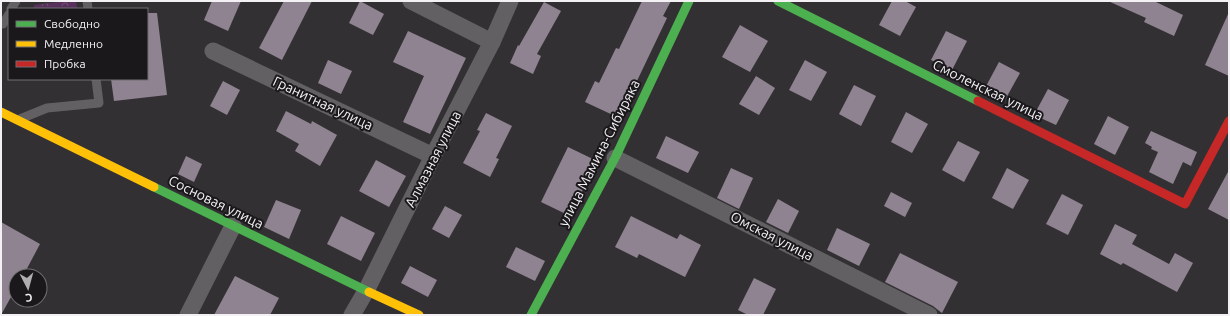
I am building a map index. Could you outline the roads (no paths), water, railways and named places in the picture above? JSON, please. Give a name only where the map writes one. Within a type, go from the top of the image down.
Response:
[{"type":"street","points":[[411,1],[492,42]]},
{"type":"street","name":"Алмазная улица","points":[[352,315],[366,291],[492,42],[510,1]]},
{"type":"street","name":"улица Мамина-Сибиряка","points":[[531,315],[615,158],[689,1]]},
{"type":"street","name":"Смоленская улица","points":[[778,1],[1186,204],[1229,121]]},
{"type":"street","name":"Гранитная улица","points":[[213,51],[434,156]]},
{"type":"street","name":"Сосновая улица","points":[[1,112],[366,291],[419,315]]},
{"type":"street","name":"Омская улица","points":[[615,158],[929,315]]},
{"type":"street","points":[[188,315],[233,226]]},
{"type":"lane","points":[[1,24],[3,24],[8,16]]},
{"type":"lane","points":[[17,120],[47,108],[99,103],[96,80]]}]
